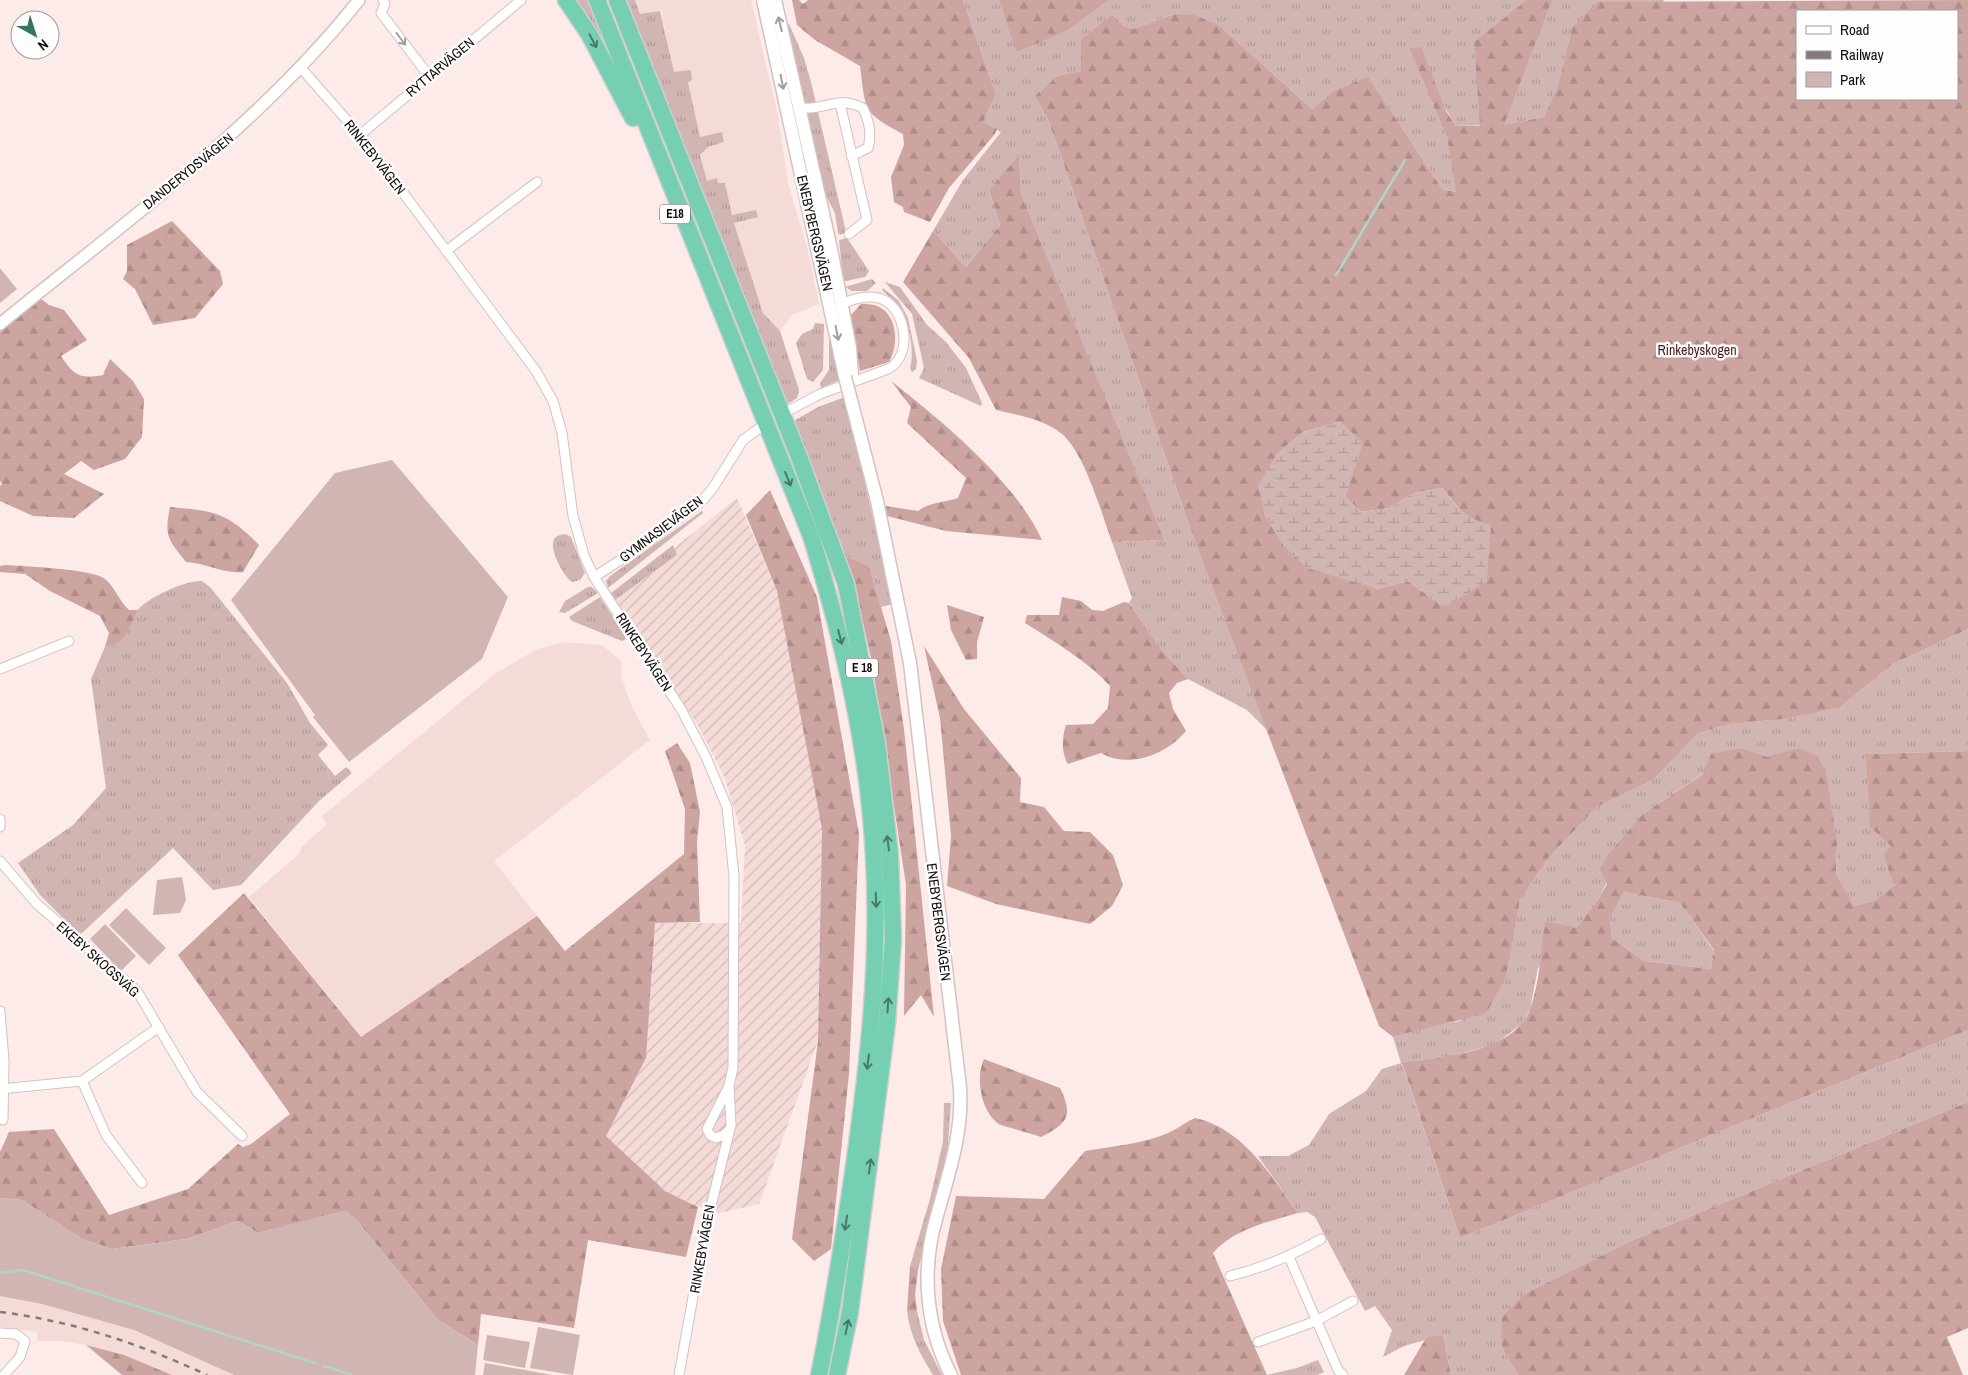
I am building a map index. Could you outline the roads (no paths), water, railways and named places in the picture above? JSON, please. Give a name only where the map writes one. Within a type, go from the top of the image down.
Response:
[{"type":"highway","name":"E18","points":[[566,0],[589,34],[651,155],[764,432]]},
{"type":"highway","name":"E 18","points":[[597,0],[764,432],[811,536],[828,590],[848,669],[862,747],[874,856],[877,940],[873,1018],[833,1308],[819,1375]]},
{"type":"highway","name":"E 18","points":[[617,0],[798,454],[846,584],[877,743],[890,863],[892,939],[887,1023],[850,1312],[837,1375]]},
{"type":"main road","name":"ENEBYBERGSVÄGEN","points":[[764,0],[800,108],[804,156]]},
{"type":"main road","name":"ENEBYBERGSVÄGEN","points":[[774,0],[781,49],[836,306],[850,348],[849,376],[910,663],[960,1088],[959,1128],[954,1157],[935,1221],[928,1269],[928,1304],[933,1332],[950,1375]]},
{"type":"street","name":"DANDERYDSVÄGEN","points":[[0,324],[225,141],[300,67],[359,0]]},
{"type":"street","points":[[383,0],[385,4],[381,13],[429,76]]},
{"type":"street","name":"RYTTARVÄGEN","points":[[360,135],[521,0]]},
{"type":"street","name":"RINKEBYVÄGEN","points":[[300,67],[360,135],[536,371],[552,401],[562,433],[568,490],[584,555],[594,576],[681,709],[706,757],[727,807],[734,876],[735,988],[733,1067],[729,1086],[731,1125],[705,1230],[679,1375]]},
{"type":"street","points":[[800,108],[810,109],[840,103],[851,103],[863,108],[869,122],[871,138],[868,148],[851,156]]},
{"type":"street","points":[[840,103],[867,220],[849,234]]},
{"type":"street","points":[[446,251],[537,182]]},
{"type":"street","points":[[788,412],[820,394],[897,365],[902,356],[902,329],[898,316],[889,304],[875,298],[864,297],[836,306]]},
{"type":"street","name":"GYMNASIEVÄGEN","points":[[594,576],[647,542],[702,501],[713,488],[743,440],[764,432]]},
{"type":"street","points":[[0,669],[69,641]]},
{"type":"street","points":[[0,819],[0,827]]},
{"type":"street","name":"EKEBY SKOGSVÄG","points":[[0,861],[37,904],[137,991],[197,1092],[242,1136]]},
{"type":"street","points":[[0,1011],[3,1120]]},
{"type":"street","points":[[1,1090],[82,1081],[159,1027]]},
{"type":"street","points":[[82,1081],[106,1134],[142,1183]]},
{"type":"street","name":"RINKEBYVÄGEN","points":[[729,1086],[707,1129],[713,1137],[720,1137],[724,1135],[731,1125]]},
{"type":"street","points":[[1230,1276],[1260,1269],[1289,1257],[1321,1238]]},
{"type":"street","points":[[1289,1257],[1338,1370],[1343,1375]]},
{"type":"street","points":[[1258,1342],[1316,1321],[1353,1301]]},
{"type":"street","points":[[0,1333],[16,1334],[25,1341],[20,1357],[4,1375]]},
{"type":"waterway","points":[[1336,275],[1405,160]]},
{"type":"waterway","points":[[0,1273],[23,1270],[315,1363]]},
{"type":"waterway","points":[[324,1366],[352,1375]]},
{"type":"railway","points":[[0,1312],[54,1321],[106,1335],[157,1353],[207,1375]]},
{"type":"park label","name":"Rinkebyskogen","points":[[1697,350]]}]
